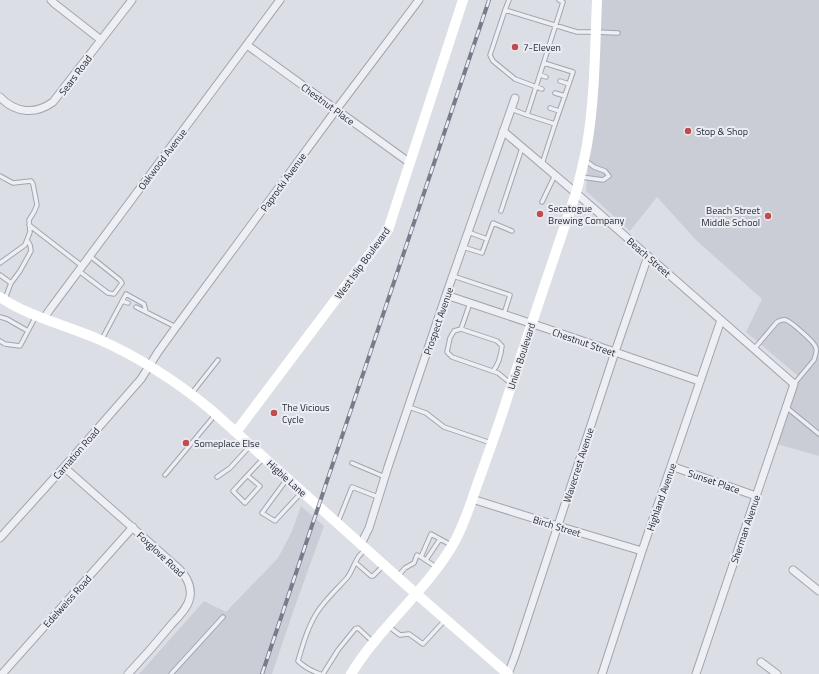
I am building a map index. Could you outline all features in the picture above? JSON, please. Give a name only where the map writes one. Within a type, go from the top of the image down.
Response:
[{"type":"main road","name":"West Islip Boulevard","points":[[236,432],[388,230],[463,0]]},
{"type":"main road","name":"Union Boulevard","points":[[350,674],[374,642],[437,568],[452,546],[462,526],[472,499],[576,193],[587,143],[592,102],[597,0]]},
{"type":"main road","name":"Higbie Lane","points":[[2,299],[40,317],[124,351],[149,365],[192,394],[508,674]]},
{"type":"street","points":[[51,0],[101,40]]},
{"type":"street","name":"Sears Road","points":[[0,97],[12,107],[23,110],[39,109],[49,105],[57,98],[132,0]]},
{"type":"street","name":"Oakwood Avenue","points":[[40,317],[90,256],[280,0]]},
{"type":"street","name":"Paprocki Avenue","points":[[149,365],[336,110],[419,0]]},
{"type":"street","name":"Chestnut Place","points":[[246,45],[410,163]]},
{"type":"street","name":"Prospect Avenue","points":[[364,547],[385,477],[515,98]]},
{"type":"street","name":"Beach Street","points":[[503,131],[794,384]]},
{"type":"street","name":"Wavecrest Avenue","points":[[508,674],[648,256]]},
{"type":"street","name":"Chestnut Street","points":[[446,296],[531,323],[699,381]]},
{"type":"street","name":"Highland Avenue","points":[[602,674],[699,381],[721,320]]},
{"type":"street","name":"Carnation Road","points":[[0,538],[141,379],[149,365]]},
{"type":"street","name":"Sherman Avenue","points":[[696,674],[794,384]]},
{"type":"street","name":"Sunset Place","points":[[671,466],[756,496]]},
{"type":"street","name":"Foxglove Road","points":[[64,467],[177,567],[190,584],[190,597],[185,608],[128,674]]},
{"type":"street","name":"Birch Street","points":[[472,499],[642,551]]},
{"type":"street","name":"Edelweiss Road","points":[[2,674],[133,527]]},
{"type":"street","points":[[793,570],[819,591]]},
{"type":"street","points":[[761,662],[777,674]]},
{"type":"lane","points":[[509,0],[490,55],[493,61],[515,79],[542,89]]},
{"type":"lane","points":[[527,115],[564,1],[559,0]]},
{"type":"lane","points":[[506,10],[577,32],[618,33]]},
{"type":"lane","points":[[542,164],[573,72],[544,63]]},
{"type":"lane","points":[[540,75],[546,77]]},
{"type":"lane","points":[[560,81],[569,84]]},
{"type":"lane","points":[[555,93],[565,96]]},
{"type":"lane","points":[[531,102],[537,104]]},
{"type":"lane","points":[[550,108],[560,111]]},
{"type":"lane","points":[[511,109],[555,124]]},
{"type":"lane","points":[[501,211],[522,148]]},
{"type":"lane","points":[[580,176],[603,180],[609,176],[605,171],[594,167],[584,160]]},
{"type":"lane","points":[[542,202],[555,175]]},
{"type":"lane","points":[[0,176],[14,183],[31,181],[33,184],[37,205],[29,220],[30,232],[25,245],[0,263]]},
{"type":"lane","points":[[463,247],[482,253],[493,223],[512,230]]},
{"type":"lane","points":[[29,225],[108,293],[114,294],[122,283],[90,256]]},
{"type":"lane","points":[[468,232],[487,238]]},
{"type":"lane","points":[[2,299],[31,251],[27,240]]},
{"type":"lane","points":[[0,275],[11,283]]},
{"type":"lane","points":[[453,276],[510,295],[504,314]]},
{"type":"lane","points":[[101,341],[126,294],[144,304],[146,312]]},
{"type":"lane","points":[[122,301],[128,303]]},
{"type":"lane","points":[[461,329],[470,303]]},
{"type":"lane","points":[[136,307],[176,327]]},
{"type":"lane","points":[[0,317],[28,331]]},
{"type":"lane","points":[[0,341],[5,344],[20,346],[28,331],[40,317]]},
{"type":"lane","points":[[754,349],[777,322],[781,320],[791,322],[813,342],[816,348],[814,360],[794,384]]},
{"type":"lane","points":[[493,371],[497,367],[502,346],[497,341],[461,329],[454,331],[450,338],[447,352],[452,357],[498,373],[512,384]]},
{"type":"lane","points":[[192,394],[218,360]]},
{"type":"lane","points":[[786,407],[819,434]]},
{"type":"lane","points":[[409,408],[426,413],[444,427],[492,443]]},
{"type":"lane","points":[[165,475],[216,414]]},
{"type":"lane","points":[[218,477],[230,468],[251,446]]},
{"type":"lane","points":[[248,476],[260,486],[245,503],[233,492],[264,457]]},
{"type":"lane","points":[[352,464],[385,477]]},
{"type":"lane","points":[[288,478],[262,513],[275,521],[303,492]]},
{"type":"lane","points":[[337,523],[352,487],[379,497]]},
{"type":"lane","points":[[421,557],[431,534],[452,546]]},
{"type":"lane","points":[[426,560],[440,539]]},
{"type":"lane","points":[[320,674],[312,671],[298,661],[301,650],[318,611],[351,573],[364,547]]},
{"type":"lane","points":[[397,577],[405,568],[414,563],[417,555],[437,568]]},
{"type":"lane","points":[[356,563],[371,576],[373,576],[384,565]]},
{"type":"lane","points":[[171,674],[223,618]]},
{"type":"lane","points":[[388,626],[400,635],[409,634],[423,644],[445,619]]},
{"type":"lane","points":[[323,674],[338,650],[355,629],[358,628],[374,642]]},
{"type":"shaded area","points":[[601,0],[819,0],[819,456],[777,444],[798,376],[746,332],[762,299],[696,240],[657,197],[630,231],[586,191]]},
{"type":"shaded area","points":[[301,506],[324,526],[272,674],[139,674],[204,601],[226,612],[278,558],[292,531]]},
{"type":"railway","points":[[262,674],[489,0]]},
{"type":"place","name":"7-Eleven","points":[[515,47]]},
{"type":"place","name":"Stop & Shop","points":[[688,131]]},
{"type":"place","name":"Secatogue Brewing Company","points":[[540,214]]},
{"type":"place","name":"Beach Street Middle School","points":[[768,216]]},
{"type":"place","name":"The Vicious Cycle","points":[[274,413]]},
{"type":"place","name":"Someplace Else","points":[[186,443]]}]
